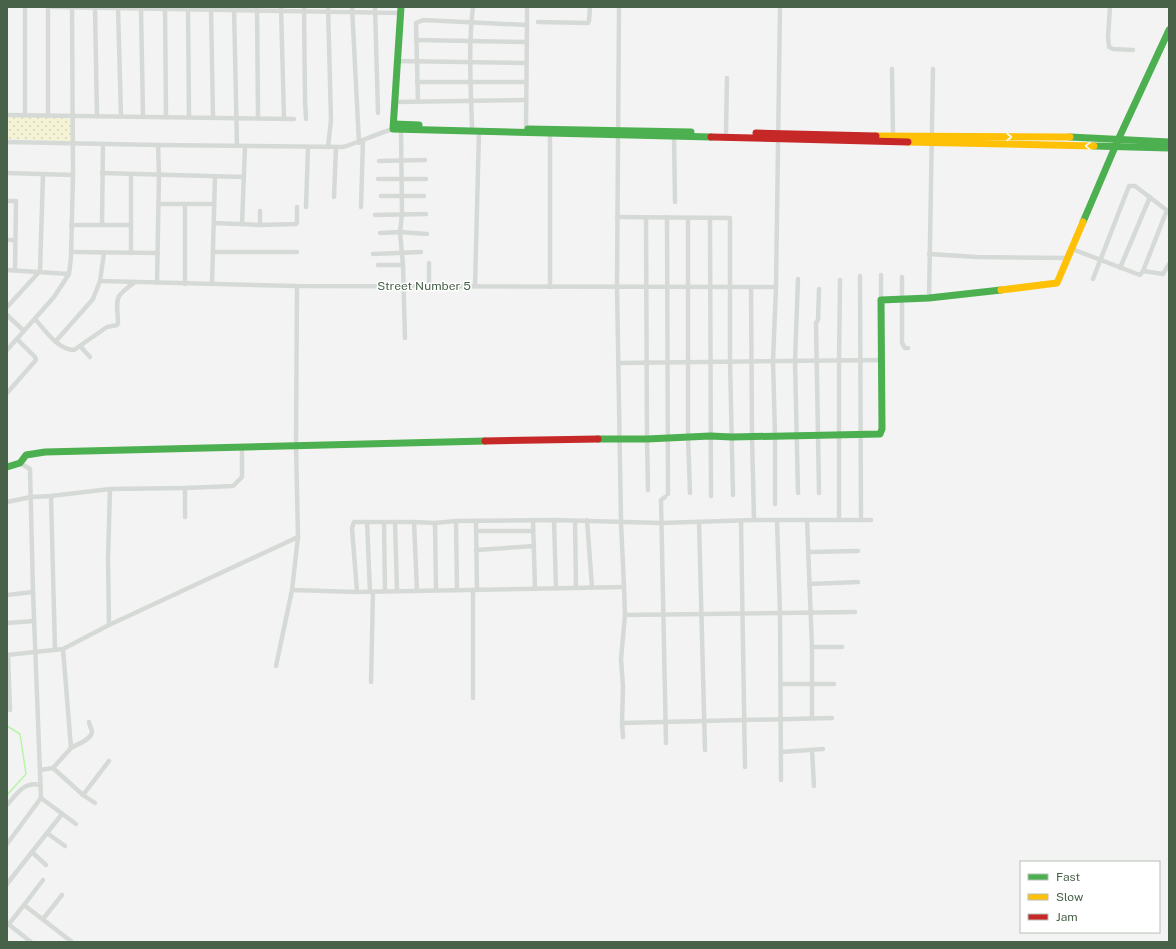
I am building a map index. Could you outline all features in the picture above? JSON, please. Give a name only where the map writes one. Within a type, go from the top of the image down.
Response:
[{"type":"street","points":[[25,7],[25,115]]},
{"type":"street","points":[[48,115],[49,7],[304,9],[352,10],[375,13],[400,10],[395,102],[396,128],[402,161],[402,214],[400,232],[404,286],[405,338]]},
{"type":"street","points":[[7,350],[35,320],[60,289],[69,274],[72,252],[71,225],[73,175],[72,7]]},
{"type":"street","points":[[95,7],[97,116]]},
{"type":"street","points":[[375,7],[378,113]]},
{"type":"street","points":[[472,128],[470,82],[471,22],[473,7]]},
{"type":"street","points":[[526,128],[527,7]]},
{"type":"street","points":[[538,22],[588,23],[590,7]]},
{"type":"street","points":[[619,7],[616,217],[621,522],[625,615],[621,659],[623,687],[623,737]]},
{"type":"street","points":[[775,504],[774,361],[780,7]]},
{"type":"street","points":[[1110,7],[1108,37],[1109,47],[1113,49],[1133,50]]},
{"type":"street","points":[[118,8],[121,116]]},
{"type":"street","points":[[141,8],[143,116]]},
{"type":"street","points":[[165,8],[166,117]]},
{"type":"street","points":[[188,8],[189,117]]},
{"type":"street","points":[[211,8],[213,117]]},
{"type":"street","points":[[234,9],[236,146]]},
{"type":"street","points":[[257,9],[258,118]]},
{"type":"street","points":[[281,9],[284,118]]},
{"type":"street","points":[[304,9],[306,119]]},
{"type":"street","points":[[328,10],[330,120],[328,147]]},
{"type":"street","points":[[352,10],[361,141],[361,207]]},
{"type":"street","points":[[418,102],[416,23],[423,20],[527,24]]},
{"type":"street","points":[[881,300],[929,298],[1057,283],[1117,143],[1169,30]]},
{"type":"street","points":[[416,40],[526,42]]},
{"type":"street","points":[[397,61],[526,63]]},
{"type":"street","points":[[892,69],[893,136]]},
{"type":"street","points":[[929,298],[933,70]]},
{"type":"street","points":[[726,132],[727,78]]},
{"type":"street","points":[[417,82],[526,82]]},
{"type":"street","points":[[395,102],[526,100]]},
{"type":"street","points":[[7,115],[294,118]]},
{"type":"street","points":[[7,142],[343,147],[396,128],[526,128],[550,131]]},
{"type":"street","points":[[396,128],[479,132],[550,131],[674,136],[893,136],[932,139]]},
{"type":"street","points":[[550,131],[550,287]]},
{"type":"street","points":[[475,286],[479,132]]},
{"type":"street","points":[[617,133],[726,132],[777,135],[968,140],[1070,141],[1117,143],[1169,148]]},
{"type":"street","points":[[674,136],[675,202]]},
{"type":"street","points":[[1117,143],[1169,142]]},
{"type":"street","points":[[102,225],[103,144]]},
{"type":"street","points":[[157,283],[159,175],[158,145]]},
{"type":"street","points":[[242,224],[244,146]]},
{"type":"street","points":[[306,207],[308,147]]},
{"type":"street","points":[[334,197],[336,147]]},
{"type":"street","points":[[380,161],[425,160]]},
{"type":"street","points":[[7,173],[73,175]]},
{"type":"street","points":[[102,173],[243,177]]},
{"type":"street","points":[[7,307],[40,271],[43,174]]},
{"type":"street","points":[[131,174],[131,253]]},
{"type":"street","points":[[212,284],[214,176]]},
{"type":"street","points":[[378,179],[426,179]]},
{"type":"street","points":[[1072,249],[1101,261],[1140,275],[1168,211],[1135,186],[1129,186],[1101,261],[1093,279]]},
{"type":"street","points":[[381,196],[424,196]]},
{"type":"street","points":[[1120,268],[1150,197]]},
{"type":"street","points":[[7,201],[16,201],[15,270]]},
{"type":"street","points":[[158,204],[214,204]]},
{"type":"street","points":[[185,204],[185,284]]},
{"type":"street","points":[[214,223],[260,225],[296,224],[297,207]]},
{"type":"street","points":[[260,211],[260,225]]},
{"type":"street","points":[[375,215],[426,214]]},
{"type":"street","points":[[616,217],[730,218],[730,362],[733,494]]},
{"type":"street","points":[[666,742],[661,500],[666,495],[668,437],[667,217]]},
{"type":"street","points":[[646,218],[646,439],[648,490]]},
{"type":"street","points":[[688,218],[688,436],[690,493]]},
{"type":"street","points":[[710,218],[711,496]]},
{"type":"street","points":[[71,225],[131,225]]},
{"type":"street","points":[[380,233],[400,232],[427,234]]},
{"type":"street","points":[[7,240],[15,240]]},
{"type":"street","points":[[72,252],[158,253]]},
{"type":"street","points":[[213,252],[297,252]]},
{"type":"street","points":[[373,254],[421,252]]},
{"type":"street","points":[[56,341],[93,299],[100,281],[104,253]]},
{"type":"street","points":[[929,254],[977,257],[1068,258]]},
{"type":"street","points":[[429,263],[429,286]]},
{"type":"street","points":[[1143,271],[1163,274],[1169,264]]},
{"type":"street","points":[[378,265],[403,265]]},
{"type":"street","points":[[7,270],[69,274]]},
{"type":"street","points":[[7,467],[20,463],[26,455],[45,452],[296,445],[646,439],[688,436],[732,437],[879,434],[882,432],[881,275]]},
{"type":"street","points":[[860,276],[862,434],[861,520]]},
{"type":"street","points":[[902,277],[902,343],[905,348],[908,348]]},
{"type":"street","points":[[798,279],[795,361],[798,493]]},
{"type":"street","points":[[839,520],[840,280]]},
{"type":"street","name":"Street Number 5","points":[[100,281],[297,286],[776,287]]},
{"type":"street","points":[[35,320],[66,349],[74,350],[81,347],[92,336],[107,327],[118,323],[118,296],[121,292],[136,282]]},
{"type":"street","points":[[276,666],[292,590],[298,537],[296,445],[297,286]]},
{"type":"street","points":[[751,287],[754,520]]},
{"type":"street","points":[[819,289],[818,320],[816,323],[818,361],[817,435],[819,493]]},
{"type":"street","points":[[7,315],[24,331]]},
{"type":"street","points":[[7,393],[36,360],[35,357],[17,339]]},
{"type":"street","points":[[81,347],[90,357]]},
{"type":"street","points":[[618,363],[882,360]]},
{"type":"street","points":[[7,502],[31,497],[110,489],[233,486],[242,477],[242,447]]},
{"type":"street","points":[[7,844],[41,798],[30,469],[20,463]]},
{"type":"street","points":[[185,488],[185,517]]},
{"type":"street","points":[[109,625],[108,558],[110,489]]},
{"type":"street","points":[[51,496],[55,650]]},
{"type":"street","points":[[554,520],[556,588]]},
{"type":"street","points":[[357,592],[352,528],[354,522],[435,523],[456,521],[587,520],[661,523],[741,522],[754,520],[871,520]]},
{"type":"street","points":[[587,520],[592,587]]},
{"type":"street","points":[[807,520],[812,647],[812,718]]},
{"type":"street","points":[[456,521],[458,590]]},
{"type":"street","points":[[473,698],[476,521]]},
{"type":"street","points":[[533,521],[535,588]]},
{"type":"street","points":[[575,521],[576,588]]},
{"type":"street","points":[[777,521],[780,613],[781,780]]},
{"type":"street","points":[[367,522],[371,592],[371,682]]},
{"type":"street","points":[[384,522],[385,591]]},
{"type":"street","points":[[395,522],[397,591]]},
{"type":"street","points":[[414,522],[417,591]]},
{"type":"street","points":[[699,522],[705,750]]},
{"type":"street","points":[[741,522],[744,767]]},
{"type":"street","points":[[435,523],[436,590]]},
{"type":"street","points":[[476,531],[534,531]]},
{"type":"street","points":[[10,710],[8,655],[63,649],[109,625],[298,537]]},
{"type":"street","points":[[476,550],[534,546]]},
{"type":"street","points":[[809,552],[858,551]]},
{"type":"street","points":[[809,584],[858,582]]},
{"type":"street","points":[[292,590],[371,592],[624,587]]},
{"type":"street","points":[[7,595],[33,592]]},
{"type":"street","points":[[625,615],[854,612]]},
{"type":"street","points":[[7,623],[34,621]]},
{"type":"street","points":[[812,647],[842,647]]},
{"type":"street","points":[[63,649],[71,748]]},
{"type":"street","points":[[781,684],[834,684]]},
{"type":"street","points":[[622,723],[781,718],[832,718]]},
{"type":"street","points":[[40,770],[53,768],[71,748],[84,741],[92,731],[89,722]]},
{"type":"street","points":[[781,752],[823,749]]},
{"type":"street","points":[[812,750],[814,786]]},
{"type":"street","points":[[83,795],[109,761]]},
{"type":"street","points":[[53,768],[83,795],[95,803]]},
{"type":"street","points":[[7,804],[25,786],[34,783],[40,785]]},
{"type":"street","points":[[41,798],[76,824]]},
{"type":"street","points":[[7,884],[62,814]]},
{"type":"street","points":[[47,833],[65,846]]},
{"type":"street","points":[[32,852],[46,865]]},
{"type":"street","points":[[31,942],[8,923],[43,880]]},
{"type":"street","points":[[43,919],[62,895]]},
{"type":"street","points":[[24,905],[72,942]]},
{"type":"green space","points":[[7,116],[67,117],[71,121],[71,141],[7,139]]},
{"type":"waterway","points":[[7,726],[20,734],[26,774],[7,795]]},
{"type":"traffic: fast","points":[[401,7],[393,129],[711,137]]},
{"type":"traffic: fast","points":[[1083,222],[1118,140],[1169,30]]},
{"type":"traffic: fast","points":[[394,124],[419,125]]},
{"type":"traffic: fast","points":[[528,129],[691,132]]},
{"type":"traffic: fast","points":[[1070,137],[1169,142]]},
{"type":"traffic: fast","points":[[1094,146],[1169,148]]},
{"type":"traffic: fast","points":[[598,439],[880,434],[882,429],[881,300],[929,298],[1001,290]]},
{"type":"traffic: fast","points":[[7,467],[20,463],[26,455],[45,452],[485,441]]},
{"type":"traffic: slow","points":[[876,136],[1070,137]]},
{"type":"traffic: slow","points":[[908,142],[1094,146]]},
{"type":"traffic: slow","points":[[1001,290],[1057,283],[1083,222]]},
{"type":"traffic: jam","points":[[756,133],[876,136]]},
{"type":"traffic: jam","points":[[711,137],[908,142]]},
{"type":"traffic: jam","points":[[485,441],[598,439]]}]
